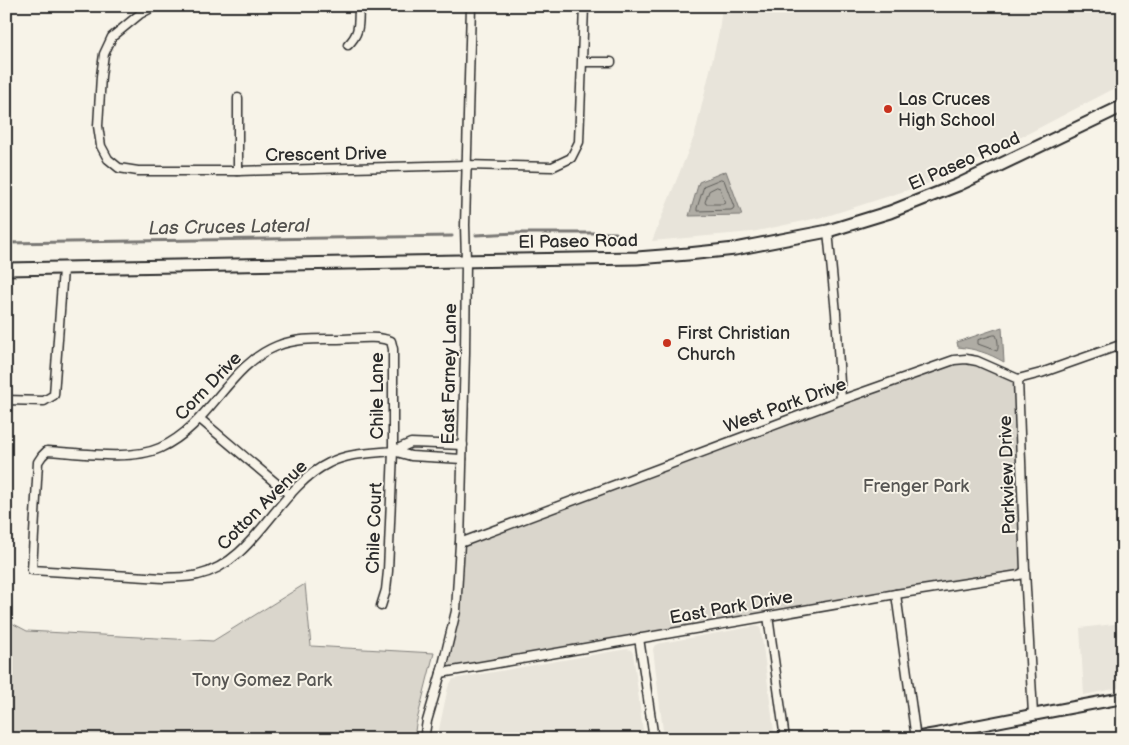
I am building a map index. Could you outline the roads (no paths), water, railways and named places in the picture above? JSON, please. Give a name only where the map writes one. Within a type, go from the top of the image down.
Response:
[{"type":"main road","name":"El Paseo Road","points":[[6,269],[637,258],[735,249],[828,231],[890,212],[946,190],[1123,106]]},
{"type":"street","name":"Crescent Drive","points":[[155,6],[140,14],[112,36],[104,54],[98,126],[101,146],[108,159],[119,168],[138,171],[238,171],[466,165],[552,167],[571,158],[578,142],[584,6]]},
{"type":"street","points":[[348,44],[356,37],[359,6]]},
{"type":"street","name":"East Farney Lane","points":[[424,739],[456,610],[463,445],[466,165],[471,6]]},
{"type":"street","points":[[582,62],[611,62]]},
{"type":"street","points":[[238,98],[238,171]]},
{"type":"street","points":[[828,231],[836,313],[841,400]]},
{"type":"street","points":[[6,400],[44,401],[54,395],[63,269]]},
{"type":"street","name":"Corn Drive","points":[[32,570],[38,462],[47,451],[115,455],[152,451],[172,442],[200,419],[247,365],[277,346],[294,341],[314,339],[378,339],[391,342]]},
{"type":"street","name":"Chile Lane","points":[[391,342],[393,349],[392,451]]},
{"type":"street","points":[[1018,379],[1041,374],[1123,344]]},
{"type":"street","name":"West Park Drive","points":[[460,543],[841,400],[954,360],[966,359],[977,361],[1018,379]]},
{"type":"street","name":"Parkview Drive","points":[[1018,379],[1025,571],[1033,714]]},
{"type":"street","points":[[200,419],[290,495]]},
{"type":"street","name":"Cotton Avenue","points":[[32,570],[163,578],[198,575],[230,560],[252,540],[309,475],[329,462],[348,456],[392,451],[411,443],[463,445]]},
{"type":"street","name":"Cotton Avenue","points":[[392,451],[411,456],[462,459]]},
{"type":"street","name":"Chile Court","points":[[381,606],[386,590],[388,571],[392,451]]},
{"type":"street","name":"East Park Drive","points":[[441,673],[896,594],[1019,575],[1025,571]]},
{"type":"street","points":[[896,594],[913,738],[1123,698]]},
{"type":"street","points":[[768,616],[784,739]]},
{"type":"street","points":[[639,638],[654,739]]},
{"type":"water","points":[[726,171],[742,215],[689,216],[699,182]]},
{"type":"water","points":[[1002,327],[1004,362],[982,352],[958,347],[957,342]]},
{"type":"waterway","name":"Las Cruces Lateral","points":[[476,235],[616,233]]},
{"type":"waterway","name":"Las Cruces Lateral","points":[[6,243],[452,236]]},
{"type":"place","name":"Las Cruces High School","points":[[888,109]]},
{"type":"place","name":"First Christian Church","points":[[667,343]]},
{"type":"park label","name":"Frenger Park","points":[[916,486]]},
{"type":"park label","name":"Tony Gomez Park","points":[[262,680]]}]
